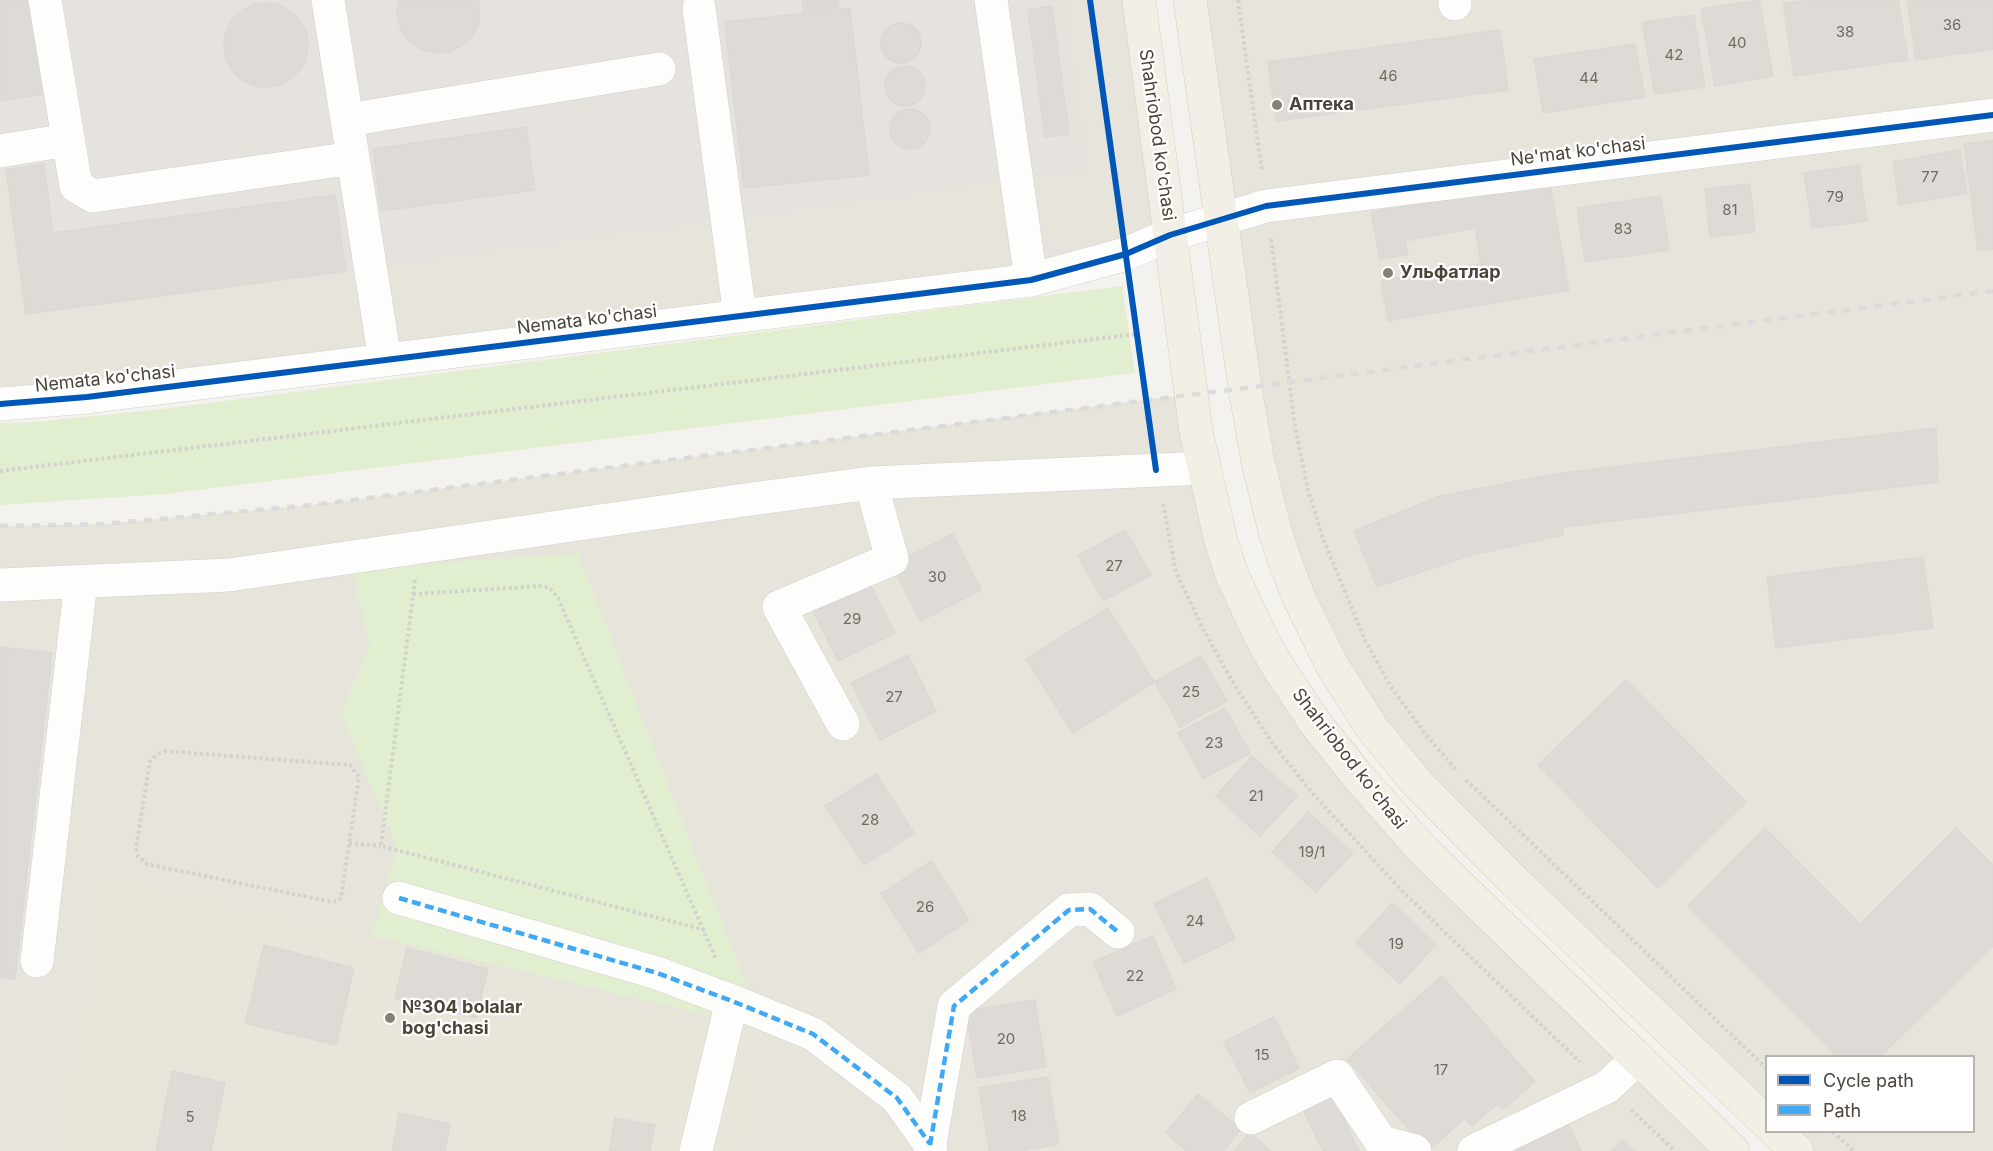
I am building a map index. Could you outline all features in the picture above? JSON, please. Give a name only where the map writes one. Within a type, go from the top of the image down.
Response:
[{"type":"main road","name":"Shahriobod ko'chasi","points":[[1139,0],[1196,431],[1221,541],[1232,574],[1266,647],[1316,724],[1423,850],[1733,1151]]},
{"type":"main road","name":"Shahriobod ko'chasi","points":[[1190,0],[1245,388],[1266,497],[1280,546],[1300,600],[1333,667],[1372,728],[1417,783],[1516,883],[1765,1120]]},
{"type":"main road","points":[[1778,1133],[1797,1151]]},
{"type":"street","points":[[45,0],[76,186],[93,196],[353,158]]},
{"type":"street","points":[[327,0],[386,360]]},
{"type":"street","points":[[991,0],[1031,280]]},
{"type":"street","points":[[699,8],[740,316]]},
{"type":"street","points":[[347,120],[659,69]]},
{"type":"street","name":"Ne'mat ko'chasi","points":[[1170,235],[1266,206],[1993,115]]},
{"type":"street","points":[[0,151],[68,140]]},
{"type":"street","name":"Nemata ko'chasi","points":[[0,404],[87,397],[1031,280],[1126,255],[1170,235]]},
{"type":"street","points":[[0,585],[230,575],[871,483],[1204,468]]},
{"type":"street","points":[[843,723],[779,607],[892,559],[871,483]]},
{"type":"street","points":[[37,961],[81,582]]},
{"type":"street","points":[[399,898],[657,973],[813,1034],[897,1098],[931,1147]]},
{"type":"street","points":[[931,1147],[954,1006],[1069,910],[1090,909],[1118,932]]},
{"type":"street","points":[[696,1151],[732,1001]]},
{"type":"street","points":[[1474,1151],[1607,1087],[1638,1058]]},
{"type":"street","points":[[1251,1118],[1337,1076],[1381,1142],[1415,1151]]},
{"type":"path","points":[[1238,0],[1295,427],[1308,490],[1324,541],[1365,640],[1392,687],[1423,731],[1457,772],[1765,1066]]},
{"type":"path","points":[[1135,322],[1138,345]]},
{"type":"path","points":[[0,471],[1137,334]]},
{"type":"path","points":[[381,846],[419,547]]},
{"type":"path","points":[[413,594],[541,586],[550,588],[558,598],[705,930],[732,1001]]},
{"type":"path","points":[[165,751],[351,765],[359,777],[349,843],[341,898],[332,902],[147,864],[138,856],[136,848],[150,761],[165,751]]},
{"type":"path","points":[[349,843],[381,846],[705,930]]},
{"type":"path","points":[[1835,1133],[1854,1151]]},
{"type":"shaded area","points":[[0,0],[1139,0],[1170,235],[1126,254],[0,404]]},
{"type":"shaded area","points":[[0,0],[1065,0],[1088,170],[26,314],[0,125]]},
{"type":"shaded area","points":[[1189,0],[1993,0],[1993,1151],[1797,1151],[1777,1133],[1975,1133],[1975,1055],[1765,1055],[1765,1121],[1417,783],[1300,600]]},
{"type":"shaded area","points":[[1192,394],[1204,468],[1297,695],[1733,1151],[0,1151],[0,526],[104,524],[312,505]]},
{"type":"shaded area","name":"№304 bolalar bog'chasi","points":[[102,873],[763,1035],[744,1151],[52,1151],[88,1002]]},
{"type":"green space","points":[[1122,286],[1135,373],[166,494],[0,505],[0,423],[36,422],[154,410]]},
{"type":"green space","points":[[578,554],[763,1028],[372,936],[397,848],[341,713],[370,645],[351,567]]},
{"type":"building","points":[[0,0],[31,0],[47,93],[0,101]]},
{"type":"building","points":[[398,0],[478,0],[480,13],[478,26],[461,46],[449,52],[435,53],[423,50],[411,43],[402,32],[397,18]]},
{"type":"building","points":[[802,0],[838,0],[839,7],[804,11]]},
{"type":"building","points":[[1759,0],[1773,76],[1715,86],[1701,9]]},
{"type":"building","points":[[1811,0],[1898,0],[1908,60],[1794,76],[1783,3]]},
{"type":"building","points":[[1907,0],[1993,0],[1993,49],[1916,60]]},
{"type":"building","points":[[266,3],[289,10],[301,22],[308,45],[301,68],[289,80],[266,87],[243,80],[231,68],[224,45],[231,22],[243,10]]},
{"type":"building","points":[[1052,6],[1069,134],[1045,137],[1028,10]]},
{"type":"building","points":[[850,8],[869,175],[744,188],[725,22]]},
{"type":"building","points":[[1694,15],[1705,87],[1655,94],[1642,22]]},
{"type":"building","points":[[901,23],[915,29],[921,43],[915,57],[901,63],[887,57],[881,43],[887,29]]},
{"type":"building","points":[[1500,30],[1508,90],[1276,121],[1268,62]]},
{"type":"building","points":[[1635,44],[1645,97],[1543,113],[1534,59]]},
{"type":"building","points":[[905,66],[919,72],[925,86],[919,100],[905,106],[891,100],[885,86],[891,72]]},
{"type":"building","points":[[910,109],[924,115],[930,129],[924,143],[910,149],[896,143],[890,129],[896,115]]},
{"type":"building","points":[[526,127],[535,190],[381,211],[373,149]]},
{"type":"building","points":[[1993,140],[1993,249],[1978,250],[1964,144]]},
{"type":"building","points":[[1960,150],[1967,193],[1899,205],[1893,162]]},
{"type":"building","points":[[44,164],[53,233],[335,195],[346,271],[26,314],[6,170]]},
{"type":"building","points":[[1859,165],[1867,221],[1812,228],[1804,173]]},
{"type":"building","points":[[1549,181],[1569,290],[1388,321],[1381,281],[1481,264],[1475,228],[1405,241],[1408,255],[1380,259],[1371,212]]},
{"type":"building","points":[[1750,184],[1755,232],[1710,237],[1705,189]]},
{"type":"building","points":[[1661,196],[1669,250],[1585,262],[1577,208]]},
{"type":"building","points":[[1936,428],[1938,482],[1563,527],[1563,535],[1467,556],[1377,587],[1354,531],[1440,496],[1555,474]]},
{"type":"building","points":[[1125,530],[1151,575],[1103,601],[1078,556]]},
{"type":"building","points":[[953,534],[981,590],[920,621],[892,565]]},
{"type":"building","points":[[1923,557],[1933,628],[1776,648],[1767,577]]},
{"type":"building","points":[[866,576],[895,633],[838,661],[810,605]]},
{"type":"building","points":[[1108,608],[1154,682],[1073,733],[1026,659]]},
{"type":"building","points":[[0,647],[52,653],[15,979],[0,977]]},
{"type":"building","points":[[908,655],[936,711],[880,740],[851,683]]},
{"type":"building","points":[[1201,656],[1227,701],[1180,727],[1155,682]]},
{"type":"building","points":[[1626,680],[1746,802],[1658,888],[1538,765]]},
{"type":"building","points":[[1225,708],[1250,753],[1203,779],[1178,733]]},
{"type":"building","points":[[1252,756],[1297,796],[1260,836],[1216,796]]},
{"type":"building","points":[[876,774],[914,833],[864,865],[825,806]]},
{"type":"building","points":[[1308,812],[1353,853],[1316,892],[1272,852]]},
{"type":"building","points":[[1765,828],[1860,924],[1956,828],[1993,865],[1993,946],[1882,1055],[1836,1055],[1688,906]]},
{"type":"building","points":[[931,861],[969,920],[919,953],[881,894]]},
{"type":"building","points":[[1207,878],[1235,939],[1184,963],[1154,904]]},
{"type":"building","points":[[1392,903],[1436,944],[1400,984],[1356,943]]},
{"type":"building","points":[[1153,936],[1176,989],[1117,1016],[1093,962]]},
{"type":"building","points":[[264,945],[354,968],[336,1045],[245,1023]]},
{"type":"building","points":[[407,948],[488,969],[476,1018],[395,998]]},
{"type":"building","points":[[1442,976],[1535,1082],[1503,1109],[1498,1103],[1472,1126],[1465,1118],[1428,1151],[1347,1059]]},
{"type":"building","points":[[1035,1000],[1046,1067],[977,1078],[966,1011]]},
{"type":"building","points":[[1274,1017],[1299,1068],[1250,1093],[1224,1042]]},
{"type":"building","points":[[172,1071],[225,1083],[211,1151],[156,1151]]},
{"type":"building","points":[[1048,1077],[1059,1144],[1019,1151],[989,1151],[979,1088]]},
{"type":"building","points":[[1198,1094],[1241,1129],[1223,1151],[1187,1151],[1166,1133]]},
{"type":"building","points":[[1333,1096],[1359,1151],[1323,1151],[1303,1110]]},
{"type":"building","points":[[399,1113],[450,1124],[445,1151],[392,1151]]},
{"type":"building","points":[[615,1118],[655,1125],[650,1151],[609,1151]]},
{"type":"building","points":[[1569,1125],[1581,1151],[1511,1151]]},
{"type":"building","points":[[1249,1133],[1271,1151],[1235,1151]]},
{"type":"building","points":[[1622,1140],[1635,1151],[1612,1151]]},
{"type":"railway","points":[[0,526],[104,524],[312,505],[1993,291]]},
{"type":"marked path","points":[[399,898],[657,973],[813,1034],[897,1098],[930,1144]]},
{"type":"marked path","points":[[930,1145],[954,1006],[1069,910],[1090,909],[1118,932]]},
{"type":"cycle path","points":[[1090,0],[1156,470]]},
{"type":"cycle path","points":[[0,404],[87,397],[1031,280],[1126,254],[1170,235],[1266,206],[1993,115]]},
{"type":"place","name":"Аптека","points":[[1277,105]]},
{"type":"place","name":"Ульфатлар","points":[[1388,273]]},
{"type":"place","name":"№304 bolalar bog'chasi","points":[[390,1018]]}]
